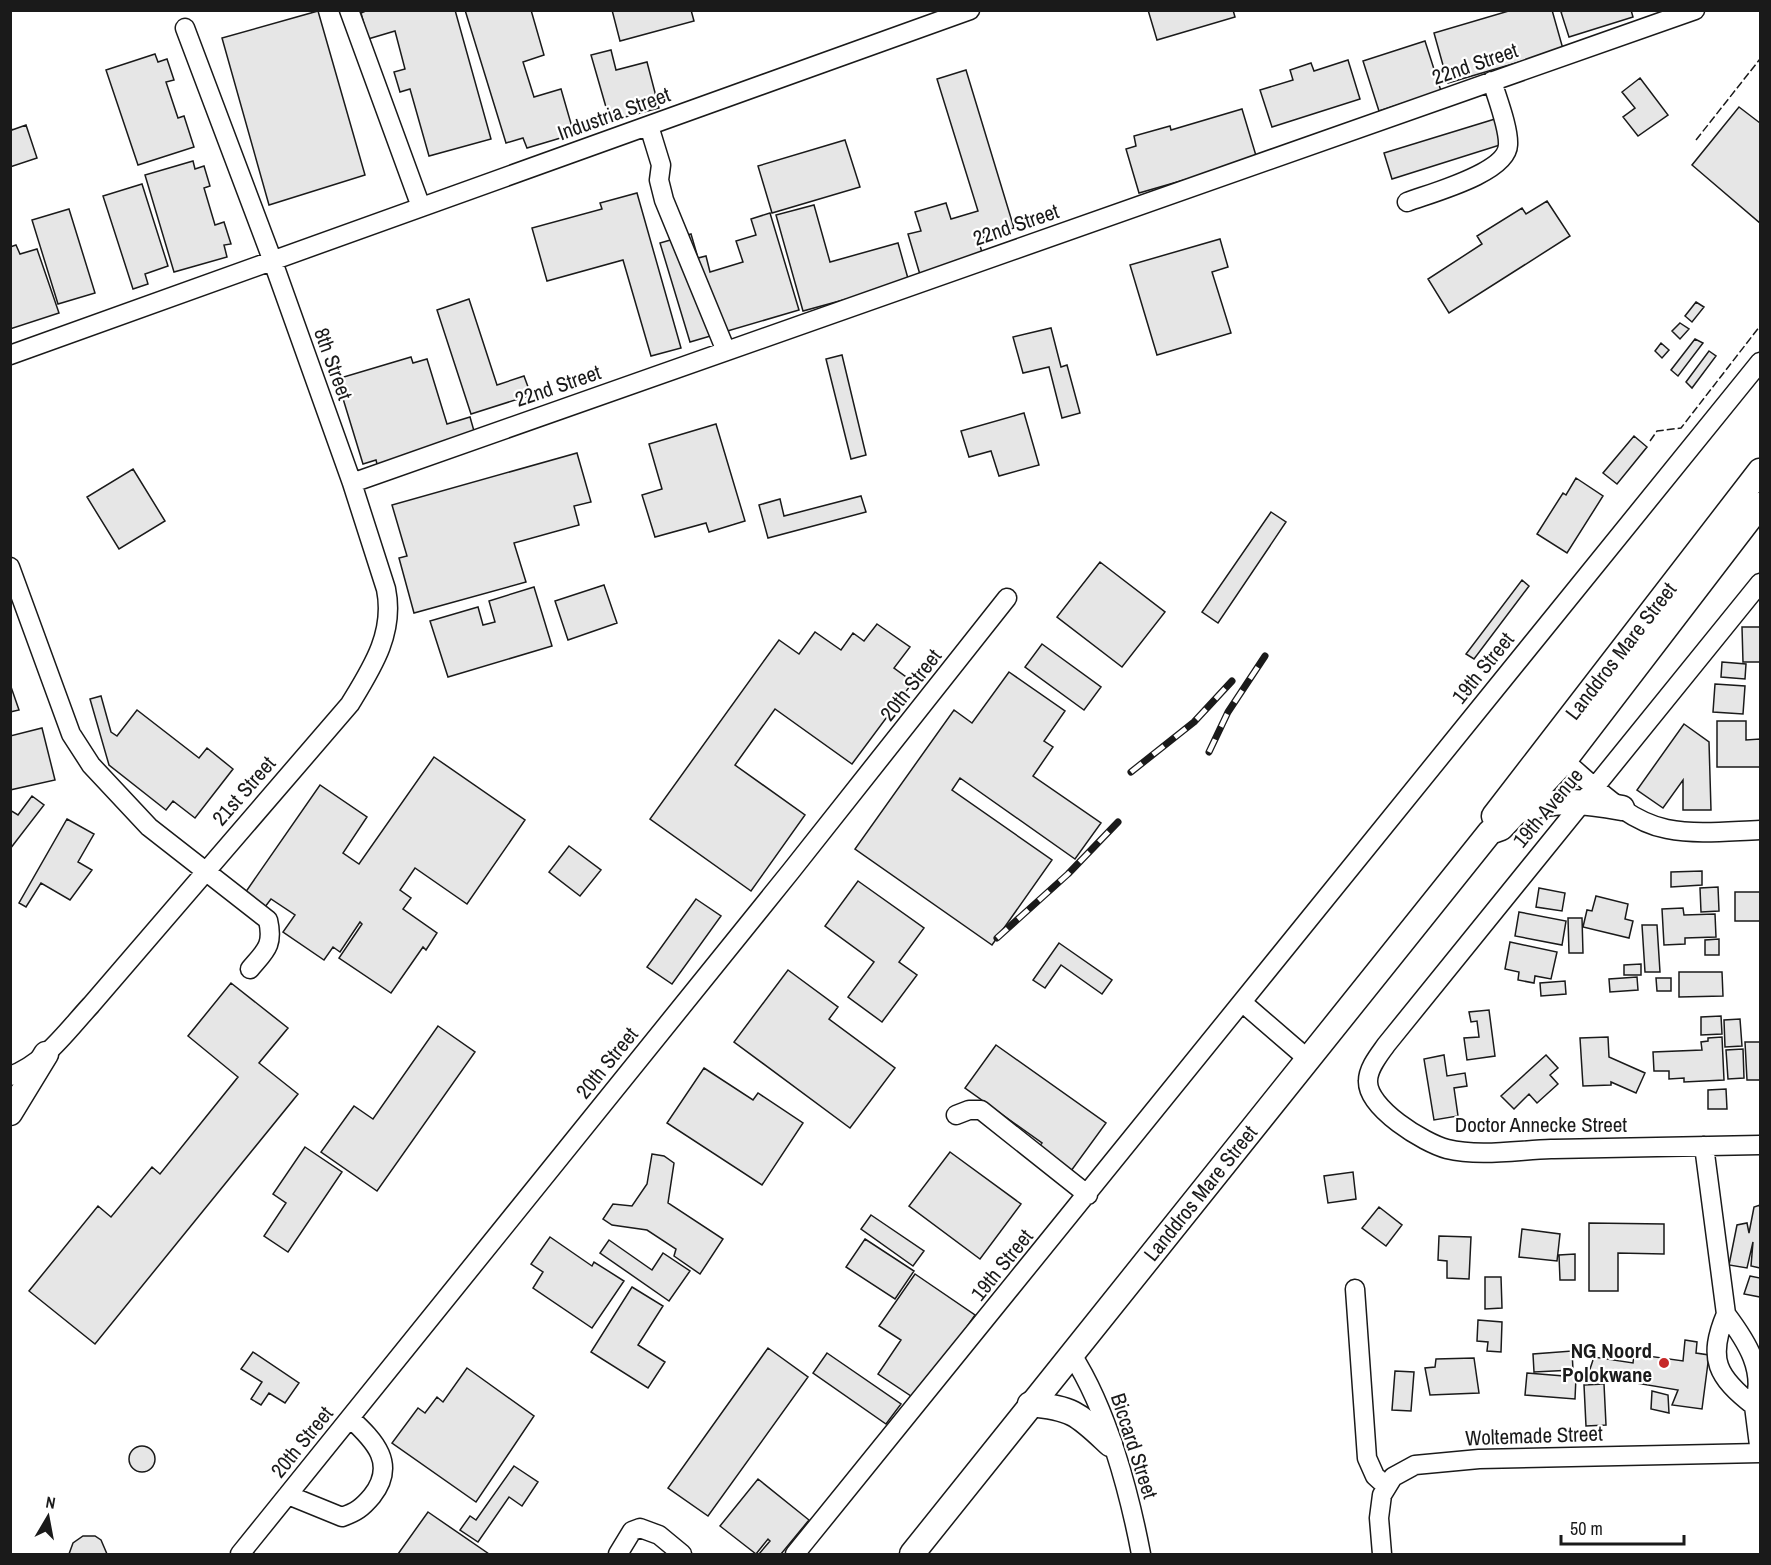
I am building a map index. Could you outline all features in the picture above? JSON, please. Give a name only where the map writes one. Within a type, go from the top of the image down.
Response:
[{"type":"main road","name":"Landdros Mare Street","points":[[912,1554],[1490,832],[1501,828],[1518,811],[1556,754],[1761,471]]},
{"type":"main road","name":"Landdros Mare Street","points":[[1490,832],[1490,822],[1556,754],[1761,505]]},
{"type":"main road","points":[[1518,811],[1550,801],[1589,793],[1622,808]]},
{"type":"main road","points":[[10,1113],[46,1054]]},
{"type":"main road","points":[[1030,1404],[1057,1407],[1078,1414],[1110,1443]]},
{"type":"street","points":[[349,10],[422,207]]},
{"type":"street","name":"Industria Street","points":[[10,355],[970,10]]},
{"type":"street","name":"22nd Street","points":[[352,483],[1695,10]]},
{"type":"street","name":"8th Street","points":[[185,28],[352,483]]},
{"type":"street","points":[[1407,202],[1491,169],[1504,159],[1508,145],[1492,81]]},
{"type":"street","points":[[649,126],[661,165],[659,180],[664,200],[726,351]]},
{"type":"street","name":"19th Street","points":[[795,1554],[1761,362]]},
{"type":"street","name":"21st Street","points":[[10,1076],[29,1069],[46,1054],[350,704],[380,651],[389,622],[390,606],[352,483]]},
{"type":"street","points":[[10,567],[71,734],[91,765],[150,826],[268,920],[272,934],[270,946],[249,969]]},
{"type":"street","name":"19th Avenue","points":[[1373,1064],[1589,793],[1761,583]]},
{"type":"street","name":"20th Street","points":[[240,1554],[792,871],[1007,598]]},
{"type":"street","points":[[1556,754],[1589,793]]},
{"type":"street","points":[[1622,808],[1645,822],[1666,829],[1693,832],[1761,830]]},
{"type":"street","points":[[1243,1003],[1309,1060]]},
{"type":"street","name":"Doctor Annecke Street","points":[[1373,1064],[1368,1080],[1370,1093],[1381,1106],[1405,1129],[1426,1142],[1448,1149],[1496,1151],[1761,1144]]},
{"type":"street","points":[[956,1115],[981,1110],[1088,1195]]},
{"type":"street","points":[[1704,1146],[1726,1314],[1742,1336],[1752,1356],[1759,1391],[1757,1411],[1760,1453]]},
{"type":"street","points":[[1355,1289],[1367,1458],[1375,1476],[1386,1486],[1382,1495],[1379,1518],[1382,1554]]},
{"type":"street","points":[[1726,1314],[1717,1335],[1715,1354],[1729,1384],[1757,1411]]},
{"type":"street","name":"Biccard Street","points":[[1072,1356],[1088,1381],[1110,1443],[1128,1496],[1141,1554]]},
{"type":"street","points":[[288,1495],[342,1517],[360,1511],[382,1483],[383,1459],[372,1438],[350,1418]]},
{"type":"street","name":"Woltemade Street","points":[[1386,1486],[1393,1477],[1415,1465],[1435,1462],[1760,1453]]},
{"type":"street","points":[[618,1554],[632,1532],[640,1528],[659,1535],[682,1554]]},
{"type":"building","points":[[368,10],[455,10],[491,139],[429,156],[410,89],[400,92],[394,72],[405,69],[395,31],[368,39],[361,13]]},
{"type":"building","points":[[465,10],[531,10],[544,55],[523,62],[534,97],[561,89],[574,134],[527,148],[523,138],[506,143]]},
{"type":"building","points":[[612,10],[691,10],[694,21],[620,41]]},
{"type":"building","points":[[1148,10],[1233,10],[1235,17],[1157,40]]},
{"type":"building","points":[[1512,10],[1552,10],[1563,49],[1448,83],[1434,33]]},
{"type":"building","points":[[1565,10],[1631,10],[1633,17],[1569,37],[1561,12]]},
{"type":"building","points":[[318,11],[365,175],[269,205],[222,38]]},
{"type":"building","points":[[1425,41],[1441,91],[1379,111],[1363,61]]},
{"type":"building","points":[[611,50],[616,70],[647,62],[659,108],[610,121],[591,55]]},
{"type":"building","points":[[155,54],[158,62],[167,59],[174,80],[166,82],[178,118],[184,116],[194,147],[138,165],[106,70]]},
{"type":"building","points":[[1348,60],[1360,99],[1272,127],[1260,90],[1293,80],[1290,70],[1311,63],[1314,71]]},
{"type":"building","points":[[966,70],[1014,228],[978,239],[984,259],[921,278],[908,234],[921,231],[915,212],[946,203],[951,219],[978,211],[937,79]]},
{"type":"building","points":[[1640,78],[1668,115],[1638,136],[1623,117],[1635,108],[1622,92]]},
{"type":"building","points":[[1739,107],[1760,123],[1760,223],[1692,165]]},
{"type":"building","points":[[1242,109],[1257,159],[1139,193],[1126,149],[1136,146],[1134,136],[1170,126],[1171,130]]},
{"type":"building","points":[[1495,119],[1503,144],[1392,179],[1384,153]]},
{"type":"building","points":[[10,125],[12,130],[26,125],[37,158],[10,167]]},
{"type":"building","points":[[845,140],[860,187],[772,213],[758,166]]},
{"type":"building","points":[[193,161],[195,169],[204,166],[210,186],[204,188],[215,225],[224,222],[231,244],[224,245],[227,257],[174,272],[145,175]]},
{"type":"building","points":[[142,184],[168,266],[145,274],[148,284],[133,289],[103,196]]},
{"type":"building","points":[[637,193],[681,348],[651,356],[623,260],[547,281],[532,228],[602,209],[600,203]]},
{"type":"building","points":[[1547,201],[1570,236],[1449,313],[1428,279],[1482,244],[1477,236],[1522,208],[1526,214]]},
{"type":"building","points":[[814,205],[830,262],[898,243],[909,282],[803,311],[776,215]]},
{"type":"building","points":[[69,209],[95,293],[58,304],[32,220]]},
{"type":"building","points":[[770,213],[799,310],[690,342],[660,243],[691,234],[698,258],[706,256],[710,272],[743,262],[736,241],[756,235],[751,219]]},
{"type":"building","points":[[1220,239],[1228,267],[1212,272],[1231,333],[1157,355],[1130,265]]},
{"type":"building","points":[[16,245],[20,254],[37,249],[59,313],[10,329],[10,247]]},
{"type":"building","points":[[469,299],[497,385],[524,376],[531,395],[471,414],[437,310]]},
{"type":"building","points":[[1696,302],[1704,307],[1692,322],[1685,316]]},
{"type":"building","points":[[1680,323],[1689,329],[1680,339],[1672,331]]},
{"type":"building","points":[[1051,328],[1061,367],[1067,365],[1080,413],[1062,418],[1049,367],[1023,373],[1013,337]]},
{"type":"building","points":[[1695,339],[1703,343],[1678,376],[1671,370]]},
{"type":"building","points":[[1661,343],[1669,350],[1662,358],[1655,351]]},
{"type":"building","points":[[1709,351],[1716,356],[1692,388],[1686,382]]},
{"type":"building","points":[[842,355],[866,455],[851,459],[826,359]]},
{"type":"building","points":[[411,357],[413,363],[427,359],[447,424],[470,417],[476,438],[378,468],[376,460],[363,464],[337,379]]},
{"type":"building","points":[[1024,413],[1039,465],[999,476],[991,451],[969,457],[961,431]]},
{"type":"building","points":[[716,424],[745,521],[709,532],[706,523],[655,537],[642,495],[662,489],[649,444]]},
{"type":"building","points":[[1634,436],[1647,447],[1617,484],[1603,473]]},
{"type":"building","points":[[577,453],[591,502],[574,506],[579,525],[514,543],[526,582],[414,613],[399,558],[407,556],[392,505]]},
{"type":"building","points":[[133,469],[165,521],[119,549],[87,497]]},
{"type":"building","points":[[1576,478],[1603,496],[1567,553],[1537,534],[1563,493],[1566,495]]},
{"type":"building","points":[[861,496],[866,512],[768,538],[759,505],[780,499],[784,516]]},
{"type":"building","points":[[1271,512],[1286,522],[1218,623],[1202,612]]},
{"type":"building","points":[[1100,562],[1165,612],[1122,667],[1057,617]]},
{"type":"building","points":[[1522,580],[1529,586],[1474,659],[1466,654]]},
{"type":"building","points":[[604,585],[617,623],[568,640],[555,601]]},
{"type":"building","points":[[534,587],[552,646],[448,677],[430,621],[478,607],[483,625],[495,622],[489,601]]},
{"type":"building","points":[[877,624],[910,647],[894,668],[913,682],[852,764],[775,709],[735,765],[805,815],[751,891],[650,819],[779,640],[799,654],[815,632],[841,650],[853,633],[864,641]]},
{"type":"building","points":[[1742,627],[1760,627],[1760,662],[1743,662]]},
{"type":"building","points":[[1042,644],[1101,687],[1084,710],[1025,667]]},
{"type":"building","points":[[1722,662],[1746,664],[1745,679],[1721,677]]},
{"type":"building","points":[[1009,672],[1065,711],[1044,741],[1053,747],[1033,776],[1101,823],[1075,859],[960,778],[952,790],[1052,860],[992,945],[855,849],[954,710],[972,723]]},
{"type":"building","points":[[10,684],[19,710],[10,712]]},
{"type":"building","points":[[1715,684],[1745,686],[1743,714],[1713,712]]},
{"type":"building","points":[[101,696],[111,732],[117,736],[137,710],[199,758],[207,748],[233,769],[195,818],[173,801],[166,810],[109,765],[90,699]]},
{"type":"building","points":[[1717,721],[1746,721],[1746,740],[1760,739],[1760,767],[1717,767]]},
{"type":"building","points":[[1684,724],[1709,742],[1711,810],[1683,810],[1683,780],[1663,808],[1637,790]]},
{"type":"building","points":[[42,728],[55,780],[10,790],[10,736]]},
{"type":"building","points":[[434,757],[525,820],[467,904],[415,868],[400,890],[411,898],[403,909],[437,933],[426,950],[423,947],[391,993],[339,958],[362,924],[360,922],[340,952],[333,947],[324,960],[283,932],[295,915],[271,899],[265,907],[245,893],[320,785],[367,817],[343,853],[359,864]]},
{"type":"building","points":[[32,796],[44,805],[10,849],[10,810],[18,815]]},
{"type":"building","points":[[67,819],[94,834],[78,862],[92,870],[70,900],[41,883],[26,907],[19,903]]},
{"type":"building","points":[[569,846],[601,870],[580,896],[549,872]]},
{"type":"building","points":[[1702,871],[1702,885],[1671,887],[1671,872]]},
{"type":"building","points":[[858,881],[924,928],[899,962],[917,975],[882,1022],[848,997],[874,962],[825,926]]},
{"type":"building","points":[[1718,887],[1719,911],[1701,912],[1700,888]]},
{"type":"building","points":[[1539,888],[1565,893],[1562,911],[1536,907]]},
{"type":"building","points":[[1735,892],[1760,892],[1760,921],[1735,921]]},
{"type":"building","points":[[1596,896],[1628,904],[1625,919],[1633,921],[1629,938],[1583,927],[1587,910],[1592,911]]},
{"type":"building","points":[[696,899],[721,916],[672,984],[647,967]]},
{"type":"building","points":[[1683,908],[1684,915],[1715,914],[1716,937],[1685,938],[1685,944],[1664,945],[1662,909]]},
{"type":"building","points":[[1519,912],[1566,921],[1562,945],[1515,936]]},
{"type":"building","points":[[1568,918],[1582,918],[1583,953],[1569,953]]},
{"type":"building","points":[[1642,925],[1657,925],[1660,972],[1645,972]]},
{"type":"building","points":[[1719,939],[1719,955],[1705,955],[1705,940]]},
{"type":"building","points":[[1510,942],[1557,952],[1551,979],[1535,976],[1534,983],[1518,980],[1519,972],[1505,969]]},
{"type":"building","points":[[1059,943],[1112,980],[1102,994],[1061,965],[1045,988],[1033,980]]},
{"type":"building","points":[[1641,964],[1641,975],[1624,975],[1624,965]]},
{"type":"building","points":[[788,970],[838,1007],[829,1019],[895,1068],[850,1128],[734,1042]]},
{"type":"building","points":[[1679,972],[1722,972],[1723,996],[1679,997]]},
{"type":"building","points":[[1637,977],[1638,990],[1610,992],[1609,979]]},
{"type":"building","points":[[1656,978],[1671,978],[1671,991],[1657,991]]},
{"type":"building","points":[[1565,981],[1566,994],[1541,996],[1540,983]]},
{"type":"building","points":[[231,983],[288,1028],[259,1063],[298,1094],[95,1344],[29,1291],[98,1206],[111,1217],[152,1167],[160,1174],[238,1077],[188,1036]]},
{"type":"building","points":[[1489,1010],[1495,1056],[1467,1060],[1464,1038],[1479,1037],[1477,1021],[1471,1022],[1469,1012]]},
{"type":"building","points":[[1721,1016],[1722,1034],[1701,1035],[1701,1017]]},
{"type":"building","points":[[1740,1019],[1742,1046],[1725,1047],[1724,1020]]},
{"type":"building","points":[[438,1026],[475,1052],[377,1191],[321,1152],[354,1106],[373,1119]]},
{"type":"building","points":[[1608,1037],[1609,1057],[1645,1073],[1636,1093],[1611,1082],[1611,1085],[1583,1086],[1580,1038]]},
{"type":"building","points":[[1722,1037],[1724,1080],[1684,1082],[1684,1078],[1669,1079],[1669,1071],[1654,1071],[1653,1052],[1702,1050],[1701,1042],[1708,1041],[1708,1038]]},
{"type":"building","points":[[1745,1042],[1760,1042],[1760,1080],[1747,1080]]},
{"type":"building","points":[[996,1045],[1106,1123],[1071,1171],[1038,1148],[1042,1143],[965,1088]]},
{"type":"building","points":[[1743,1049],[1744,1078],[1728,1079],[1726,1050]]},
{"type":"building","points":[[1444,1055],[1447,1076],[1465,1073],[1467,1086],[1454,1088],[1458,1116],[1434,1120],[1424,1059]]},
{"type":"building","points":[[1546,1055],[1558,1068],[1550,1075],[1558,1084],[1537,1103],[1529,1094],[1514,1109],[1501,1096]]},
{"type":"building","points":[[704,1068],[753,1100],[758,1093],[803,1123],[762,1185],[667,1123]]},
{"type":"building","points":[[1726,1089],[1727,1109],[1708,1109],[1708,1090]]},
{"type":"building","points":[[305,1147],[342,1172],[288,1252],[264,1236],[286,1203],[273,1194]]},
{"type":"building","points":[[950,1152],[1021,1204],[980,1259],[909,1206]]},
{"type":"building","points":[[652,1154],[664,1156],[674,1163],[668,1203],[723,1239],[700,1274],[674,1256],[676,1249],[647,1230],[612,1225],[603,1219],[613,1204],[632,1206],[647,1184]]},
{"type":"building","points":[[1353,1172],[1356,1199],[1328,1203],[1324,1176]]},
{"type":"building","points":[[1760,1205],[1760,1268],[1751,1266],[1753,1242],[1747,1268],[1729,1265],[1737,1225],[1747,1223],[1749,1233],[1754,1207]]},
{"type":"building","points":[[1379,1207],[1402,1225],[1386,1246],[1362,1228]]},
{"type":"building","points":[[871,1215],[924,1251],[913,1266],[861,1229]]},
{"type":"building","points":[[1589,1223],[1664,1224],[1664,1254],[1618,1253],[1618,1291],[1589,1291]]},
{"type":"building","points":[[1522,1229],[1560,1234],[1557,1261],[1519,1257]]},
{"type":"building","points":[[1439,1236],[1471,1237],[1469,1279],[1447,1278],[1447,1261],[1438,1260]]},
{"type":"building","points":[[550,1237],[592,1266],[594,1262],[624,1281],[592,1328],[533,1288],[543,1272],[531,1264]]},
{"type":"building","points":[[865,1239],[914,1271],[895,1299],[846,1267]]},
{"type":"building","points":[[609,1240],[652,1270],[663,1253],[690,1271],[669,1301],[600,1253]]},
{"type":"building","points":[[1575,1254],[1575,1280],[1560,1280],[1559,1255]]},
{"type":"building","points":[[915,1274],[975,1315],[917,1400],[878,1374],[901,1340],[879,1326]]},
{"type":"building","points":[[1750,1276],[1760,1278],[1760,1297],[1744,1294]]},
{"type":"building","points":[[1485,1277],[1501,1277],[1502,1308],[1485,1309]]},
{"type":"building","points":[[632,1287],[663,1306],[638,1345],[665,1362],[648,1388],[591,1352]]},
{"type":"building","points":[[1478,1320],[1502,1322],[1501,1352],[1487,1351],[1488,1342],[1477,1341]]},
{"type":"building","points":[[1685,1340],[1697,1342],[1696,1353],[1709,1355],[1702,1409],[1672,1405],[1678,1390],[1588,1375],[1594,1357],[1633,1363],[1634,1354],[1683,1361]]},
{"type":"building","points":[[768,1348],[808,1377],[708,1516],[668,1488]]},
{"type":"building","points":[[1572,1351],[1573,1370],[1534,1372],[1533,1354]]},
{"type":"building","points":[[253,1352],[299,1383],[285,1403],[269,1393],[261,1405],[251,1399],[262,1382],[241,1369]]},
{"type":"building","points":[[827,1353],[901,1404],[886,1424],[813,1373]]},
{"type":"building","points":[[1474,1358],[1479,1393],[1430,1395],[1425,1368],[1435,1367],[1436,1359]]},
{"type":"building","points":[[467,1368],[534,1416],[476,1502],[392,1443],[418,1408],[425,1413],[437,1397],[443,1402]]},
{"type":"building","points":[[1395,1371],[1414,1372],[1411,1411],[1392,1410]]},
{"type":"building","points":[[1527,1373],[1576,1377],[1575,1399],[1525,1395]]},
{"type":"building","points":[[1604,1384],[1606,1425],[1586,1426],[1584,1385]]},
{"type":"building","points":[[1652,1391],[1668,1395],[1669,1413],[1651,1409]]},
{"type":"building","points":[[142,1446],[151,1450],[155,1459],[151,1468],[142,1472],[133,1468],[129,1459],[133,1450]]},
{"type":"building","points":[[514,1466],[538,1482],[522,1506],[509,1497],[478,1542],[460,1530],[470,1516],[476,1520]]},
{"type":"building","points":[[758,1479],[809,1520],[781,1554],[759,1554],[770,1541],[768,1539],[756,1554],[720,1526]]},
{"type":"building","points":[[428,1512],[489,1554],[398,1554]]},
{"type":"building","points":[[83,1536],[95,1536],[101,1540],[107,1554],[69,1554],[73,1543]]},
{"type":"railway","points":[[1209,752],[1228,712],[1265,656]]},
{"type":"railway","points":[[1131,772],[1194,722],[1232,681]]},
{"type":"railway","points":[[997,938],[1068,874],[1118,822]]},
{"type":"fence","points":[[1696,140],[1760,59]]},
{"type":"fence","points":[[1650,441],[1657,431],[1681,428],[1760,326]]},
{"type":"place","name":"NG Noord Polokwane","points":[[1664,1363]]}]
